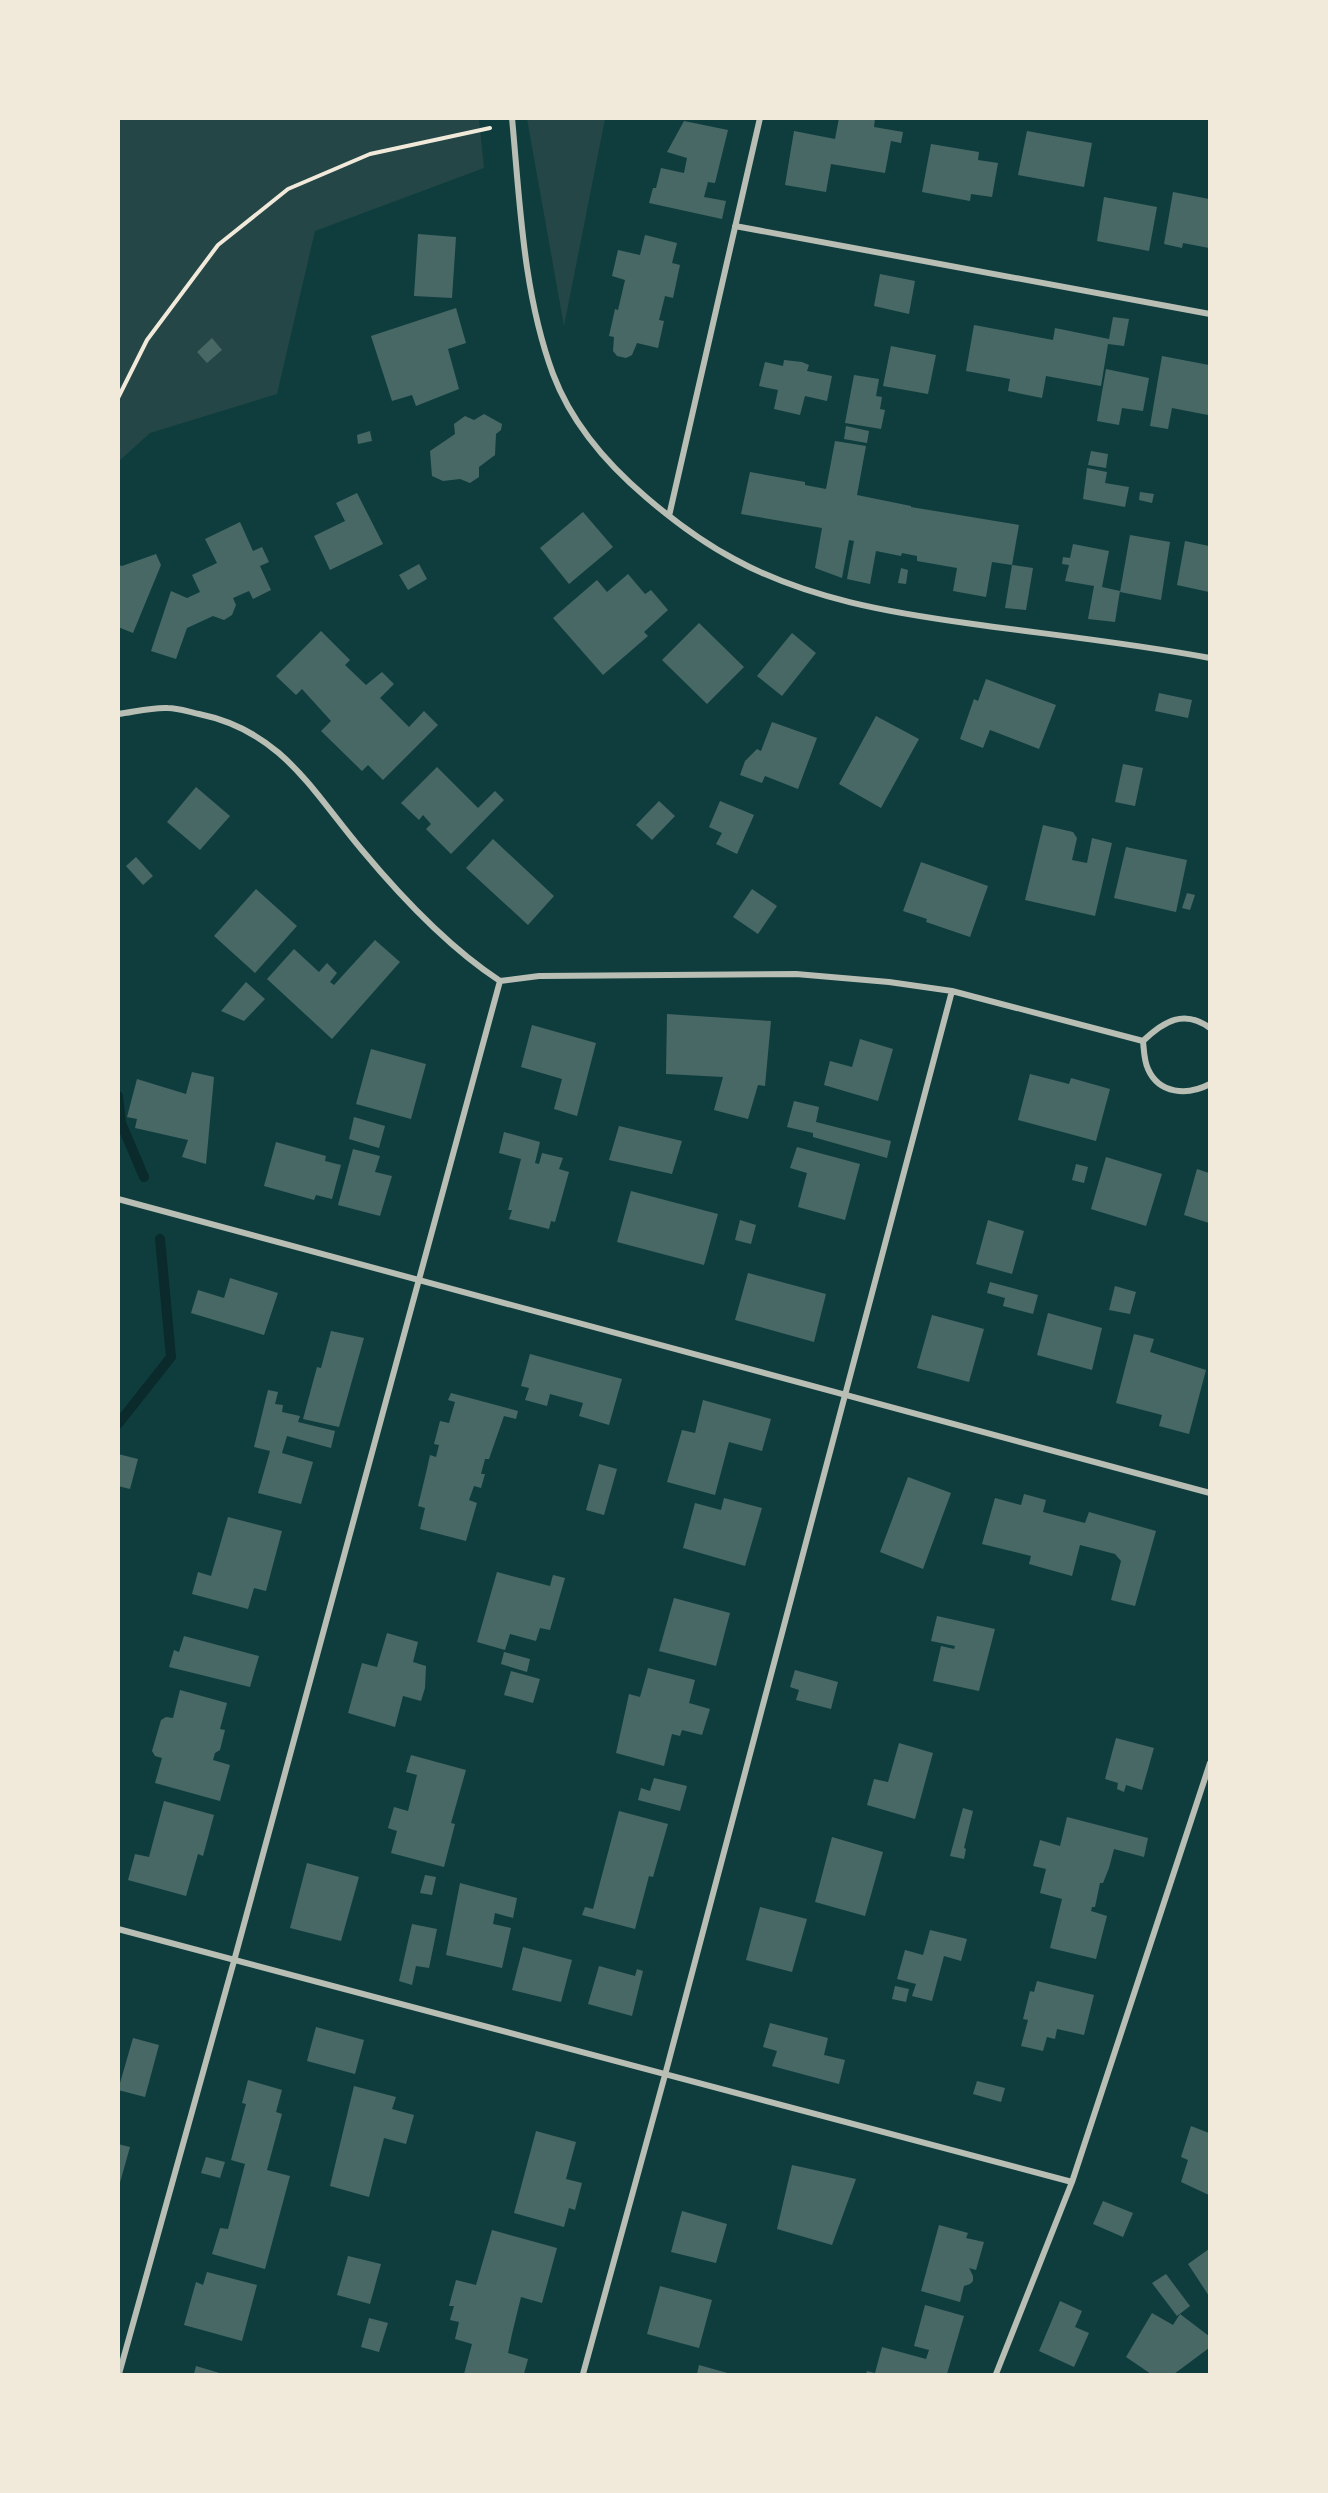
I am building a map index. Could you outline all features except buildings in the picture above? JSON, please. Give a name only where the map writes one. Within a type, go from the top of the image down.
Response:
[{"type":"street","points":[[669,516],[760,118]]},
{"type":"street","points":[[512,121],[530,282],[540,338],[554,377],[576,417],[602,456],[635,488],[669,516],[735,560],[779,580],[830,597],[942,620],[1161,649],[1209,658]]},
{"type":"street","points":[[735,226],[1209,314]]},
{"type":"street","points":[[118,714],[169,708],[225,719],[269,743],[307,780],[362,851],[417,910],[467,960],[500,981],[540,976],[796,974],[889,982],[952,991],[1143,1041]]},
{"type":"street","points":[[119,2374],[234,1961],[500,981]]},
{"type":"street","points":[[582,2374],[665,2075],[952,991]]},
{"type":"street","points":[[1143,1041],[1154,1030],[1180,1017],[1198,1019],[1209,1028]]},
{"type":"street","points":[[1143,1041],[1147,1068],[1156,1084],[1173,1091],[1192,1091],[1209,1084]]},
{"type":"street","points":[[118,1199],[1209,1492]]},
{"type":"street","points":[[996,2374],[1072,2182],[1209,1763]]},
{"type":"street","points":[[118,1929],[1072,2182]]},
{"type":"path","points":[[118,399],[147,340],[218,245],[288,189],[370,154],[512,121]]},
{"type":"shaded area","points":[[119,119],[479,119],[484,168],[315,231],[277,394],[150,433],[119,461]]},
{"type":"shaded area","points":[[527,119],[605,119],[564,326]]},
{"type":"waterway","points":[[118,1096],[121,1123],[144,1177]]},
{"type":"waterway","points":[[118,1424],[171,1357],[160,1239]]}]
